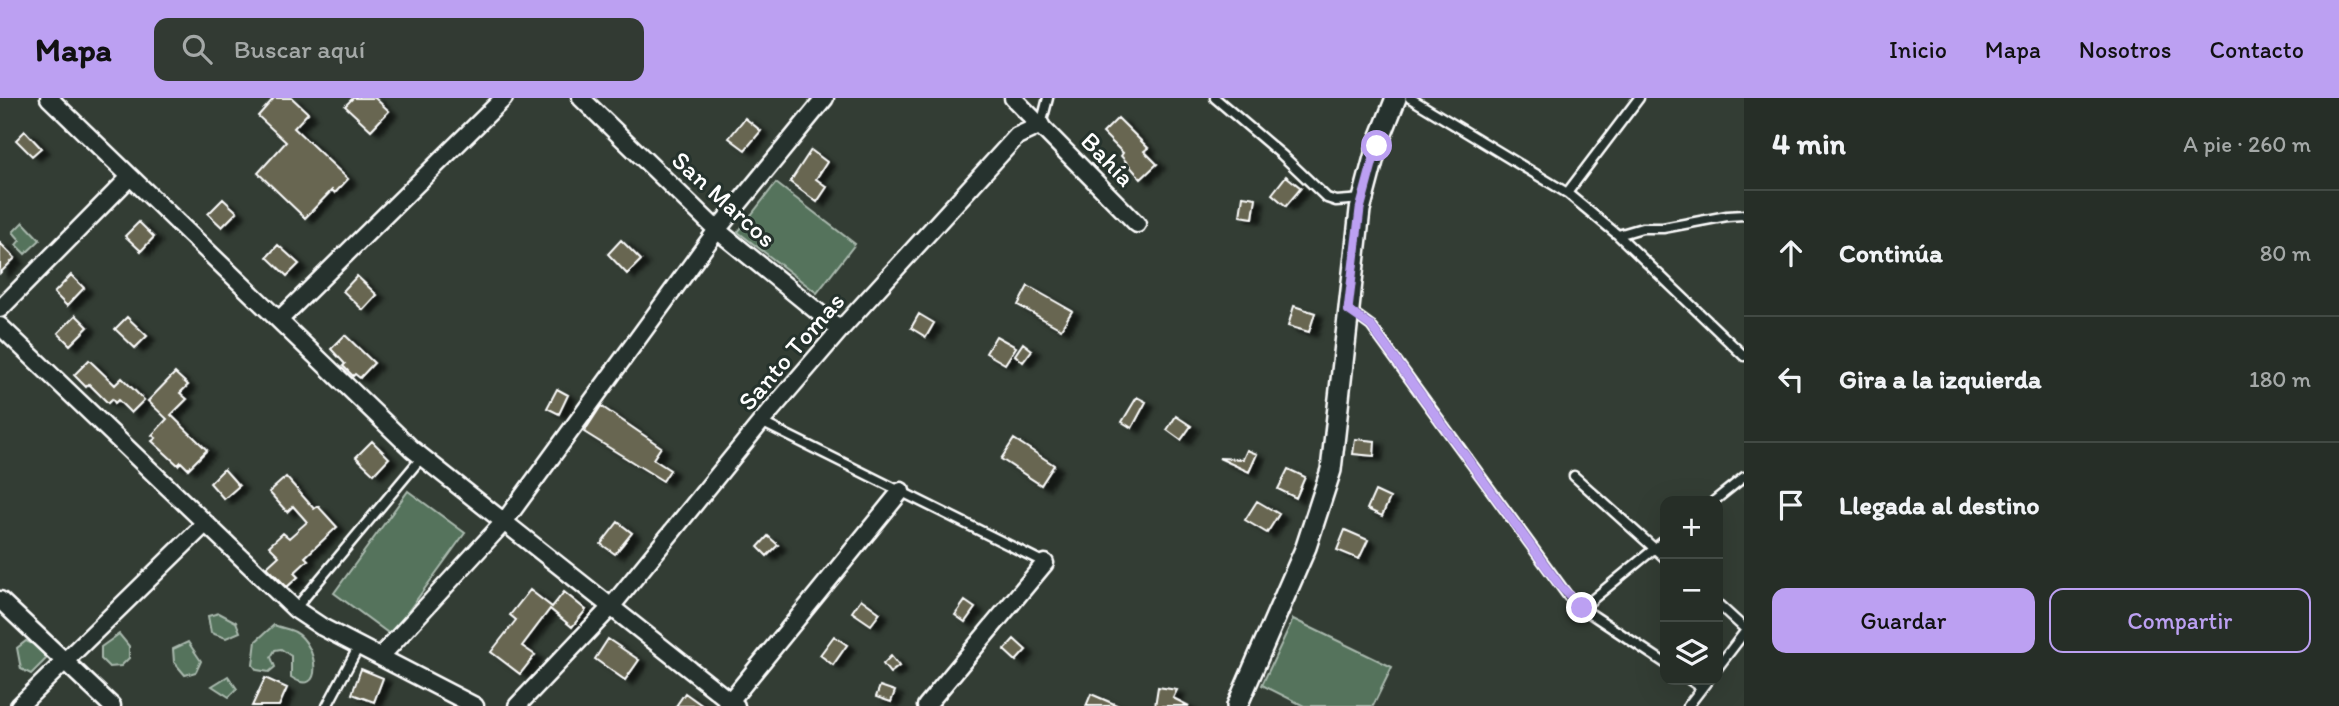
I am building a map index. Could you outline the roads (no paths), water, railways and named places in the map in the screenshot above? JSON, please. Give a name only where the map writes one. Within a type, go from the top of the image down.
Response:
[{"type":"street","points":[[49,98],[422,457],[731,704],[901,491]]},
{"type":"street","points":[[279,320],[503,98]]},
{"type":"street","name":"San Marcos","points":[[580,98],[717,230],[840,330]]},
{"type":"street","points":[[381,656],[505,522],[717,230],[825,98]]},
{"type":"street","points":[[1237,706],[1295,575],[1325,495],[1335,445],[1355,244],[1363,199],[1377,146],[1396,98]]},
{"type":"street","points":[[1017,136],[1018,99]]},
{"type":"street","name":"Bahía","points":[[1018,99],[1137,224]]},
{"type":"street","name":"Santo Tomas","points":[[517,706],[611,607],[761,422],[840,330],[1017,136],[1041,125]]},
{"type":"street","points":[[0,309],[130,177]]},
{"type":"street","points":[[0,326],[295,609],[359,646],[475,706]]},
{"type":"street","points":[[19,706],[205,524]]},
{"type":"street","points":[[926,706],[1045,563]]},
{"type":"street","points":[[0,600],[112,706]]},
{"type":"lane","points":[[1041,125],[1048,98]]},
{"type":"lane","points":[[1215,98],[1282,155],[1327,198],[1336,201],[1363,199]]},
{"type":"lane","points":[[1410,98],[1567,194],[1618,235],[1744,356]]},
{"type":"lane","points":[[1567,194],[1639,98]]},
{"type":"lane","points":[[1618,235],[1643,228],[1663,228],[1744,215]]},
{"type":"lane","points":[[1348,310],[1371,326],[1561,587],[1582,608],[1660,660]]},
{"type":"lane","points":[[761,422],[1045,563]]},
{"type":"lane","points":[[295,609],[422,457]]},
{"type":"lane","points":[[1574,476],[1660,553]]},
{"type":"lane","points":[[1720,496],[1744,477]]},
{"type":"lane","points":[[1582,608],[1660,544]]},
{"type":"lane","points":[[1723,609],[1744,631],[1723,660]]},
{"type":"lane","points":[[327,706],[359,646]]},
{"type":"lane","points":[[1698,685],[1702,688]]},
{"type":"lane","points":[[1688,706],[1704,685]]}]
